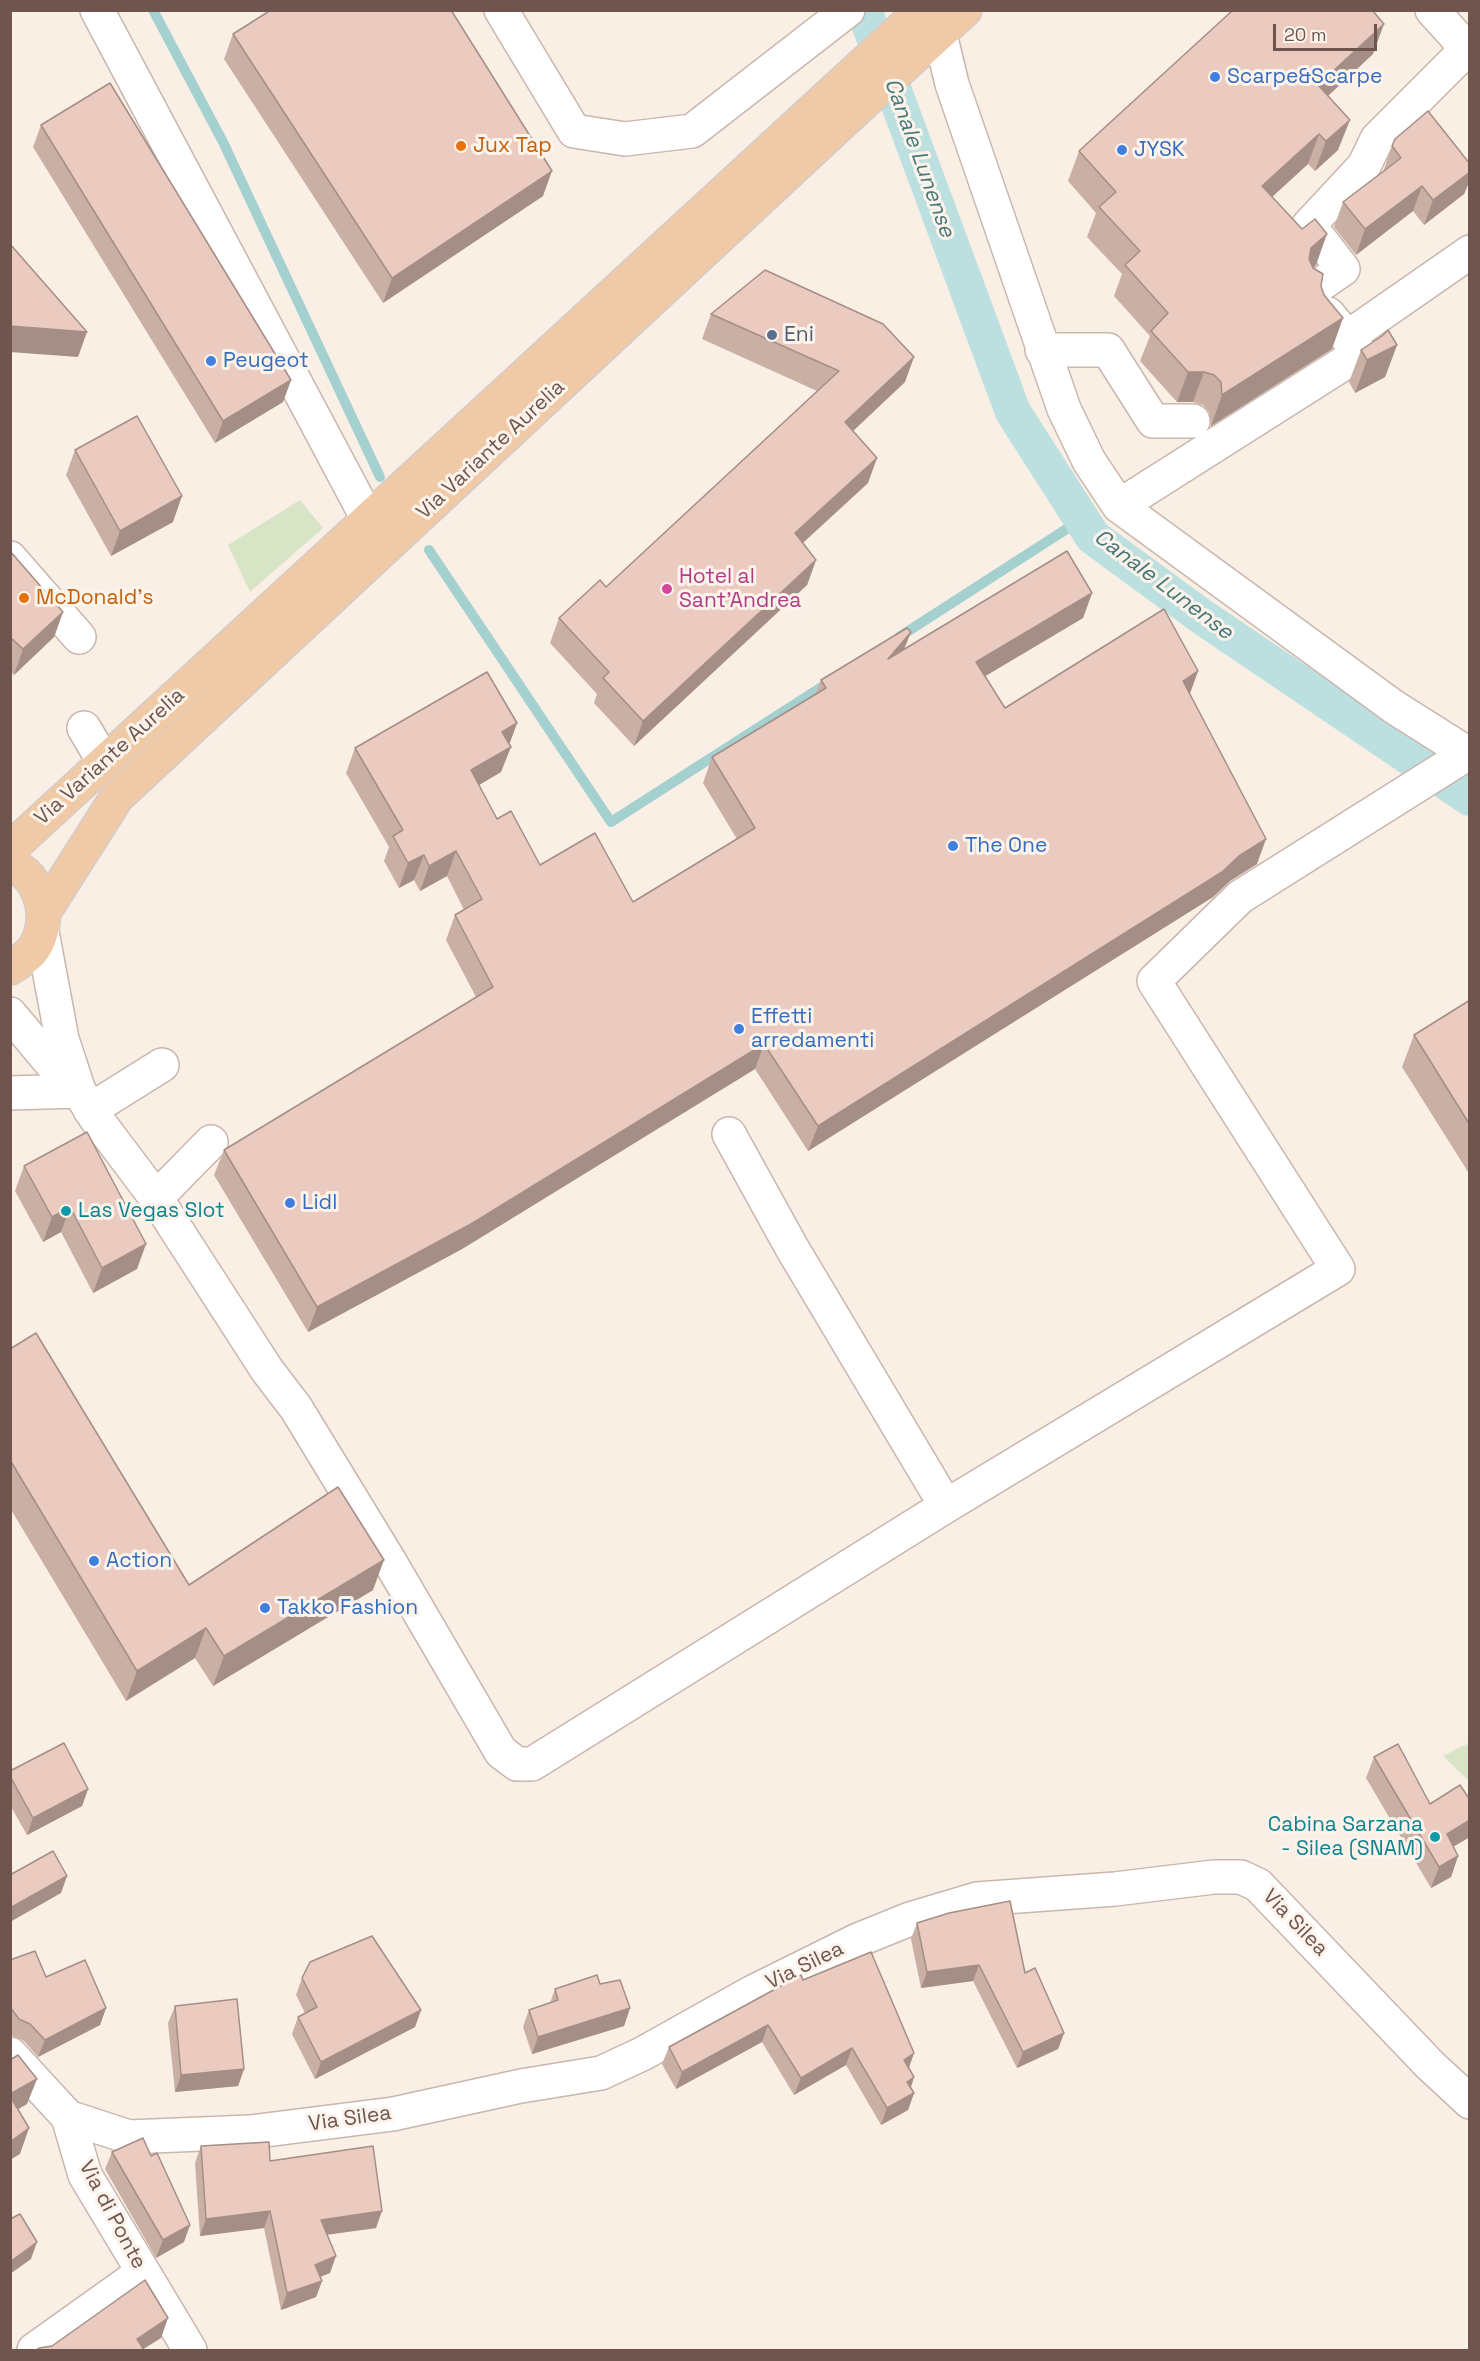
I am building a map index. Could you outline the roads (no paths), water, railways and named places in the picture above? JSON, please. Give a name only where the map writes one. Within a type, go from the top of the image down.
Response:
[{"type":"main road","name":"Via Variante Aurelia","points":[[10,849],[842,84],[965,10]]},
{"type":"main road","name":"Via Variante Aurelia","points":[[10,968],[23,960],[35,947],[43,922],[117,797],[848,117],[931,29]]},
{"type":"main road","points":[[10,864],[30,878],[40,894],[43,922]]},
{"type":"street","points":[[97,10],[369,521]]},
{"type":"street","points":[[501,10],[574,131],[625,139],[692,131],[836,19]]},
{"type":"street","points":[[1119,506],[1360,353],[1322,301],[1343,269],[1309,225],[1364,166],[1377,139],[1468,50],[1432,10]]},
{"type":"street","points":[[10,1014],[85,1100],[156,1198],[267,1370],[296,1408],[390,1562],[501,1752],[517,1764],[532,1764],[946,1506],[1338,1269],[1154,981],[1240,897],[1393,798],[1469,753],[1394,707],[1119,506],[1089,461],[1064,409],[931,29]]},
{"type":"street","points":[[1355,332],[1470,252]]},
{"type":"street","points":[[1042,350],[1108,350],[1153,421],[1193,421]]},
{"type":"street","points":[[10,558],[79,637]]},
{"type":"street","points":[[84,728],[104,762]]},
{"type":"street","points":[[43,922],[62,1039],[85,1100]]},
{"type":"street","points":[[10,1093],[85,1100],[162,1065]]},
{"type":"street","points":[[729,1134],[792,1248],[946,1506]]},
{"type":"street","points":[[156,1198],[212,1142]]},
{"type":"street","name":"Via Silea","points":[[68,2117],[129,2137],[250,2132],[393,2114],[521,2086],[601,2073],[642,2054],[753,1992],[909,1919],[977,1899],[1115,1889],[1214,1877],[1241,1877],[1258,1885],[1430,2065],[1470,2102]]},
{"type":"street","name":"Via di Ponte","points":[[10,2054],[68,2117],[85,2175],[190,2350]]},
{"type":"street","points":[[34,2350],[142,2273]]},
{"type":"waterway","points":[[153,10],[223,142],[380,477]]},
{"type":"waterway","name":"Canale Lunense","points":[[864,10],[1013,412],[1093,537],[1201,616],[1470,798]]},
{"type":"waterway","points":[[899,637],[1082,519]]},
{"type":"waterway","points":[[429,550],[611,822],[828,683]]},
{"type":"place","name":"Scarpe&Scarpe","points":[[1215,77]]},
{"type":"place","name":"Jux Tap","points":[[461,146]]},
{"type":"place","name":"JYSK","points":[[1122,150]]},
{"type":"place","name":"Eni","points":[[772,335]]},
{"type":"place","name":"Peugeot","points":[[211,361]]},
{"type":"place","name":"Hotel al Sant'Andrea","points":[[667,589]]},
{"type":"place","name":"McDonald's","points":[[24,598]]},
{"type":"place","name":"The One","points":[[953,846]]},
{"type":"place","name":"Effetti arredamenti","points":[[739,1029]]},
{"type":"place","name":"Lidl","points":[[290,1203]]},
{"type":"place","name":"Las Vegas Slot","points":[[66,1211]]},
{"type":"place","name":"Action","points":[[94,1561]]},
{"type":"place","name":"Takko Fashion","points":[[265,1608]]},
{"type":"place","name":"Cabina Sarzana - Silea (SNAM)","points":[[1435,1837]]}]
